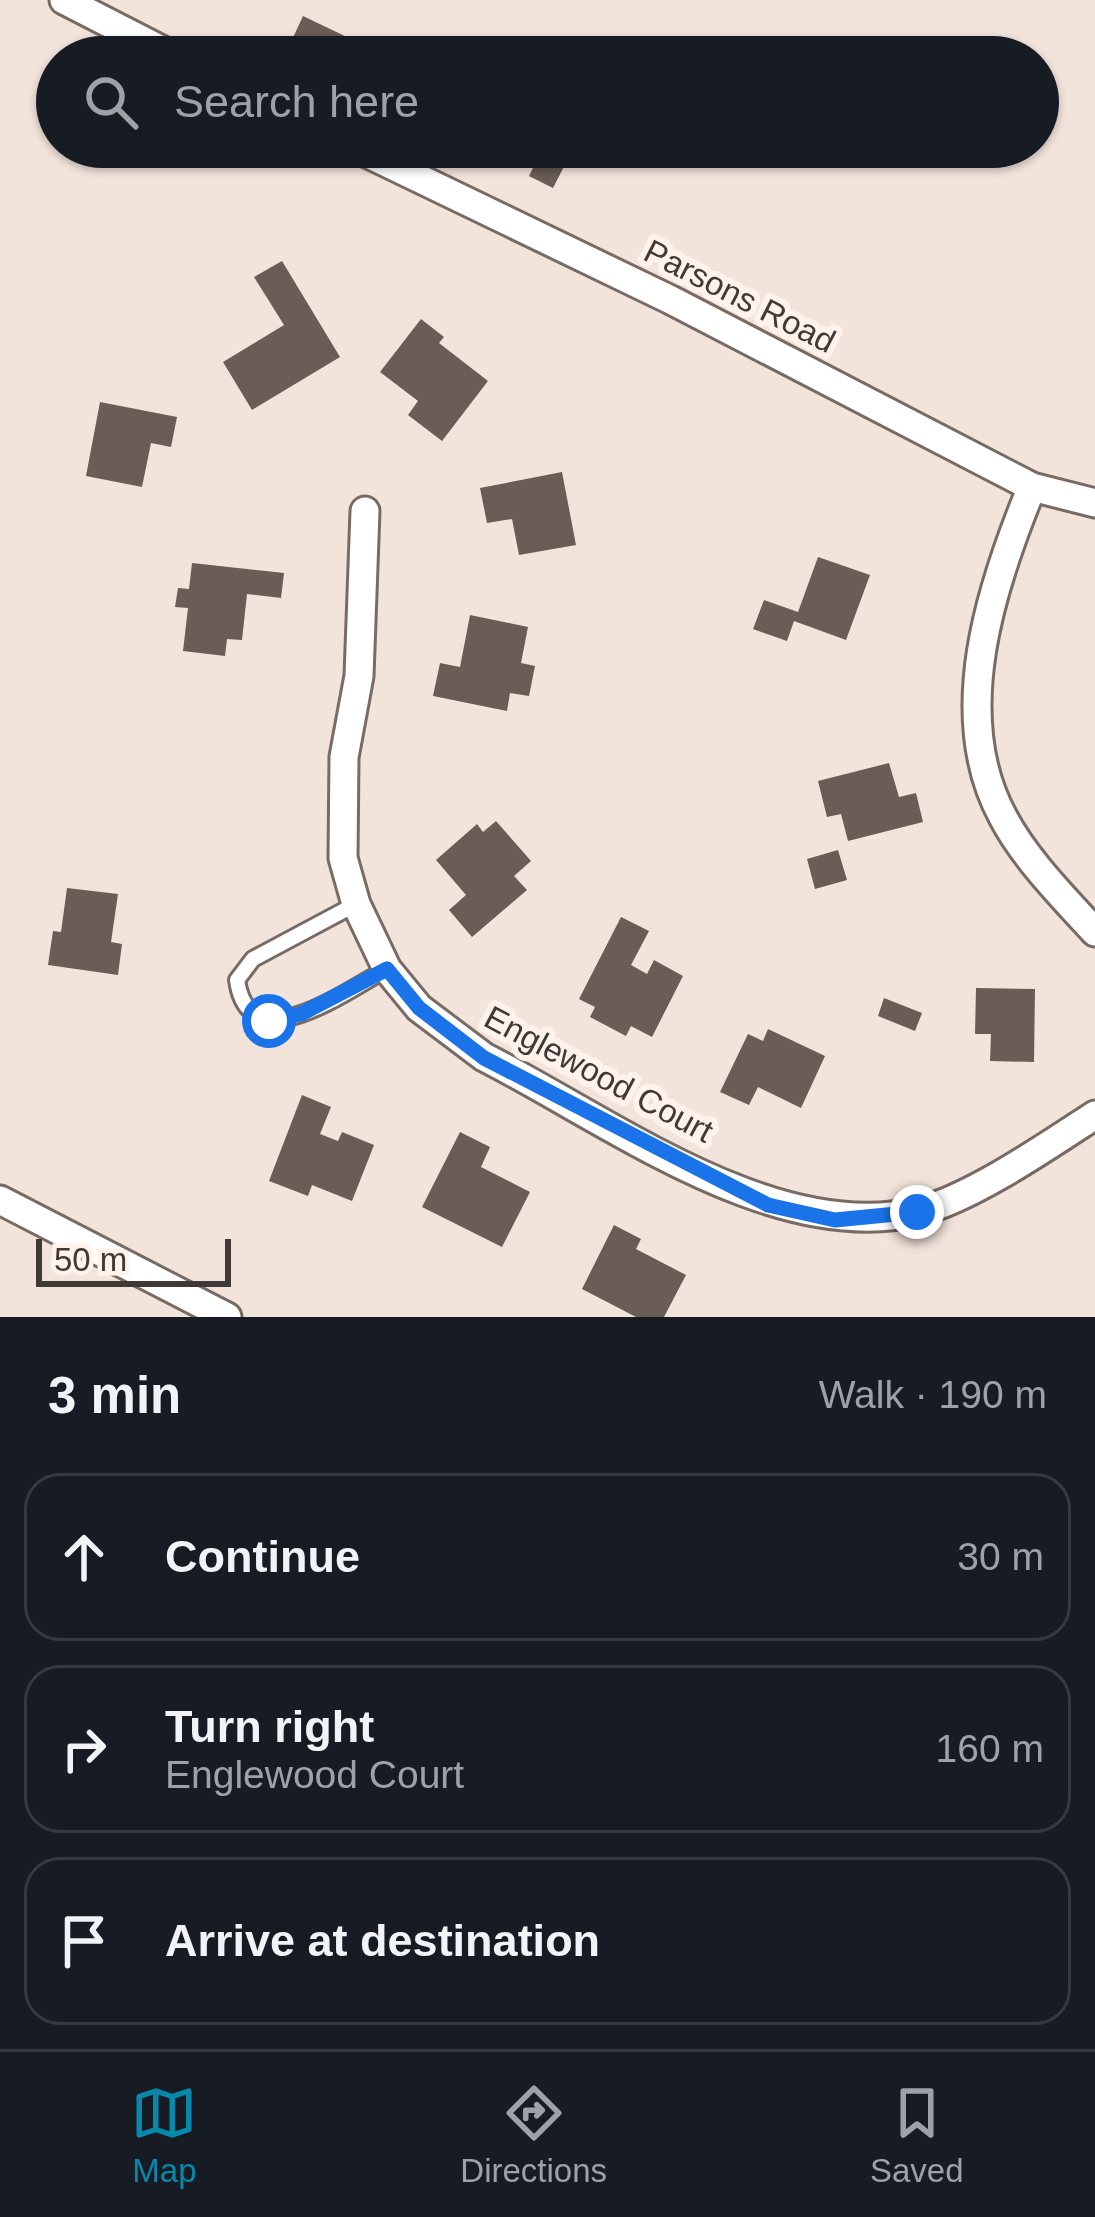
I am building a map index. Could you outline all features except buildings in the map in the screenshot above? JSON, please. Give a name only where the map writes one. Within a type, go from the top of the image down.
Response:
[{"type":"street","points":[[64,0],[134,36]]},
{"type":"street","name":"Parsons Road","points":[[397,168],[671,300],[1032,487],[1095,503]]},
{"type":"street","points":[[1032,487],[992,598],[977,706],[978,747],[988,785],[1017,842],[1095,932]]},
{"type":"street","name":"Englewood Court","points":[[365,511],[359,676],[342,783],[343,858],[356,904],[387,969],[419,1008],[484,1058],[768,1205],[835,1220],[917,1212],[952,1201],[1095,1114]]},
{"type":"street","points":[[0,1200],[214,1314]]},
{"type":"lane","points":[[356,904],[253,959],[237,980],[239,996],[256,1016],[282,1021],[387,969]]},
{"type":"route","points":[[269,1021],[301,1014],[387,969],[419,1008],[484,1058],[768,1205],[835,1220],[917,1212]]}]
